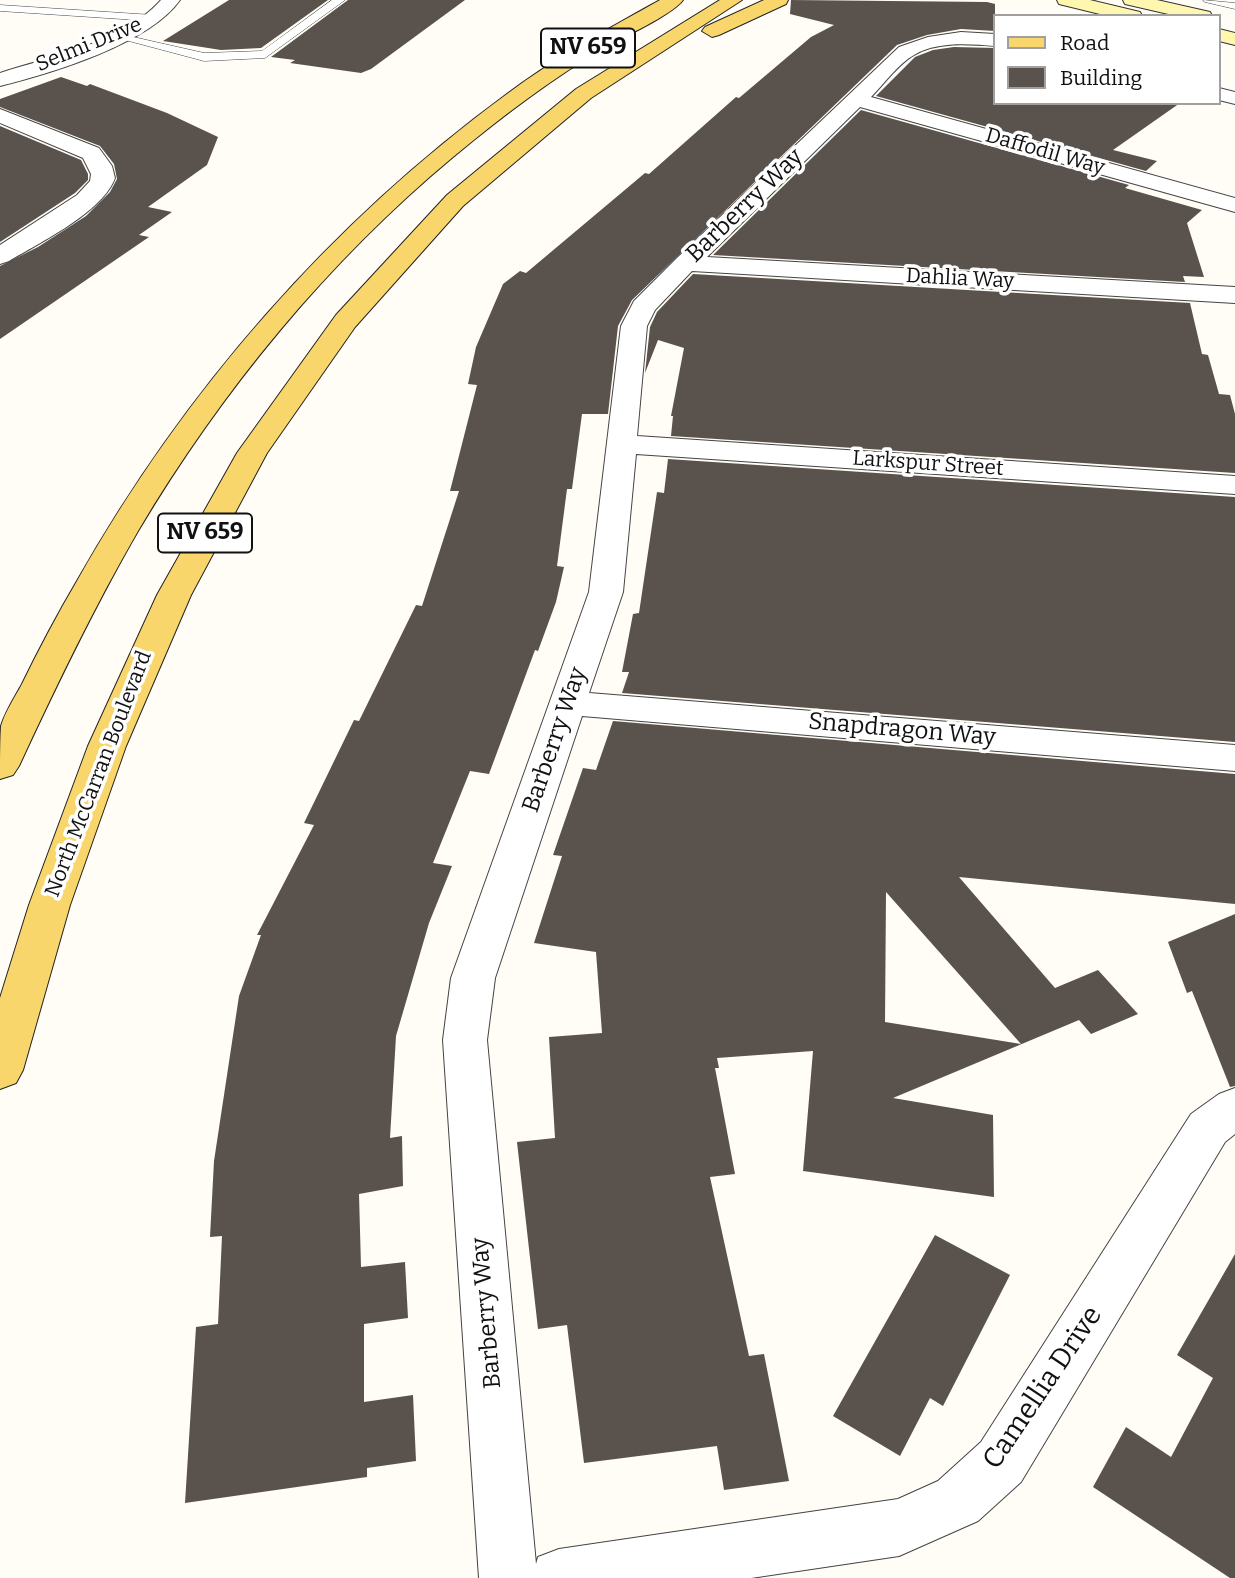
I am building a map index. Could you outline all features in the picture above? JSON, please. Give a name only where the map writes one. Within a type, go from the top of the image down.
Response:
[{"type":"main road","name":"NV 659","points":[[0,766],[56,650],[143,496],[236,365],[313,275],[405,184],[456,141],[568,61],[674,0]]},
{"type":"main road","name":"North McCarran Boulevard","points":[[0,1070],[36,942],[109,736],[159,623],[221,504],[306,370],[394,262],[449,204],[494,163],[575,98],[653,46],[733,0]]},
{"type":"main road","points":[[575,98],[779,0]]},
{"type":"main road","points":[[1066,0],[1114,11],[1138,5],[1191,14]]},
{"type":"street","name":"Selmi Drive","points":[[0,80],[120,37],[153,19],[172,0]]},
{"type":"street","name":"Barberry Way","points":[[508,1578],[465,1040],[473,978],[606,592],[634,326],[643,307],[686,263],[906,51],[918,45],[946,39],[993,40]]},
{"type":"street","name":"Daffodil Way","points":[[855,99],[1235,205]]},
{"type":"street","points":[[0,115],[91,153],[98,160],[103,176],[102,183],[94,191],[62,216],[0,256]]},
{"type":"street","name":"Dahlia Way","points":[[686,263],[1235,295]]},
{"type":"street","name":"Larkspur Street","points":[[622,444],[1235,485]]},
{"type":"street","name":"Snapdragon Way","points":[[568,702],[1235,758]]},
{"type":"street","name":"Camellia Drive","points":[[559,1578],[899,1527],[958,1501],[1001,1462],[1208,1129],[1235,1108]]},
{"type":"lane","points":[[120,37],[204,57],[265,54],[339,0]]},
{"type":"lane","points":[[1209,0],[1235,6]]},
{"type":"lane","points":[[0,8],[153,19]]},
{"type":"building","points":[[229,0],[328,0],[261,48],[221,50],[163,41]]},
{"type":"building","points":[[348,0],[465,0],[371,69],[361,73],[290,63],[295,60],[271,57]]},
{"type":"building","points":[[791,0],[995,4],[993,31],[961,29],[927,35],[897,45],[632,300],[618,326],[608,414],[582,414],[572,489],[567,489],[557,566],[564,567],[556,602],[538,651],[535,650],[489,774],[470,771],[433,863],[452,866],[429,923],[396,1036],[390,1138],[402,1136],[403,1186],[359,1194],[361,1267],[405,1262],[408,1318],[364,1324],[364,1402],[413,1395],[416,1461],[367,1468],[367,1477],[185,1503],[196,1327],[218,1324],[222,1236],[210,1237],[214,1161],[239,996],[261,935],[257,935],[314,825],[304,823],[354,720],[359,721],[416,605],[422,606],[459,491],[450,491],[477,385],[468,384],[476,347],[503,284],[520,271],[526,273],[645,173],[649,174],[736,97],[739,98],[811,37],[834,25],[790,14]]},
{"type":"building","points":[[954,47],[993,48],[993,105],[1177,105],[1113,150],[1157,161],[1146,171],[876,96],[915,57],[933,50]]},
{"type":"building","points":[[61,77],[87,86],[90,84],[167,113],[218,137],[207,165],[148,207],[172,212],[139,235],[149,237],[0,339],[0,266],[38,247],[86,216],[110,192],[117,179],[114,164],[100,146],[0,107],[0,99]]},
{"type":"building","points":[[861,110],[1129,185],[1125,188],[1202,210],[1187,223],[1204,277],[1183,276],[1185,282],[713,255]]},
{"type":"building","points":[[0,126],[81,160],[88,180],[75,193],[0,242]]},
{"type":"building","points":[[693,274],[1190,303],[1202,354],[1208,355],[1219,394],[1230,395],[1235,414],[1235,473],[671,436],[671,416],[684,348],[658,340],[645,373],[650,327],[657,312]]},
{"type":"building","points":[[668,459],[1235,497],[1235,742],[622,693],[629,672],[622,672],[633,614],[639,613],[657,492],[664,493]]},
{"type":"building","points":[[613,721],[1235,774],[1235,904],[959,877],[1055,988],[1098,970],[1138,1014],[1091,1034],[1079,1020],[893,1098],[993,1115],[994,1197],[803,1171],[813,1051],[717,1058],[719,1068],[715,1068],[735,1174],[710,1177],[749,1356],[764,1354],[789,1481],[724,1490],[717,1446],[584,1463],[567,1325],[538,1329],[517,1142],[555,1138],[549,1037],[602,1033],[596,952],[534,943],[562,856],[553,855],[583,768],[596,770]],"holes":[[[886,892],[1021,1044],[885,1022]]]},
{"type":"building","points":[[1235,914],[1235,1086],[1230,1087],[1192,991],[1187,993],[1168,942]]},
{"type":"building","points":[[935,1235],[1010,1275],[943,1406],[930,1398],[900,1456],[833,1416]]},
{"type":"building","points":[[1235,1254],[1235,1578],[1230,1578],[1093,1487],[1126,1427],[1171,1457],[1213,1378],[1177,1355]]}]
